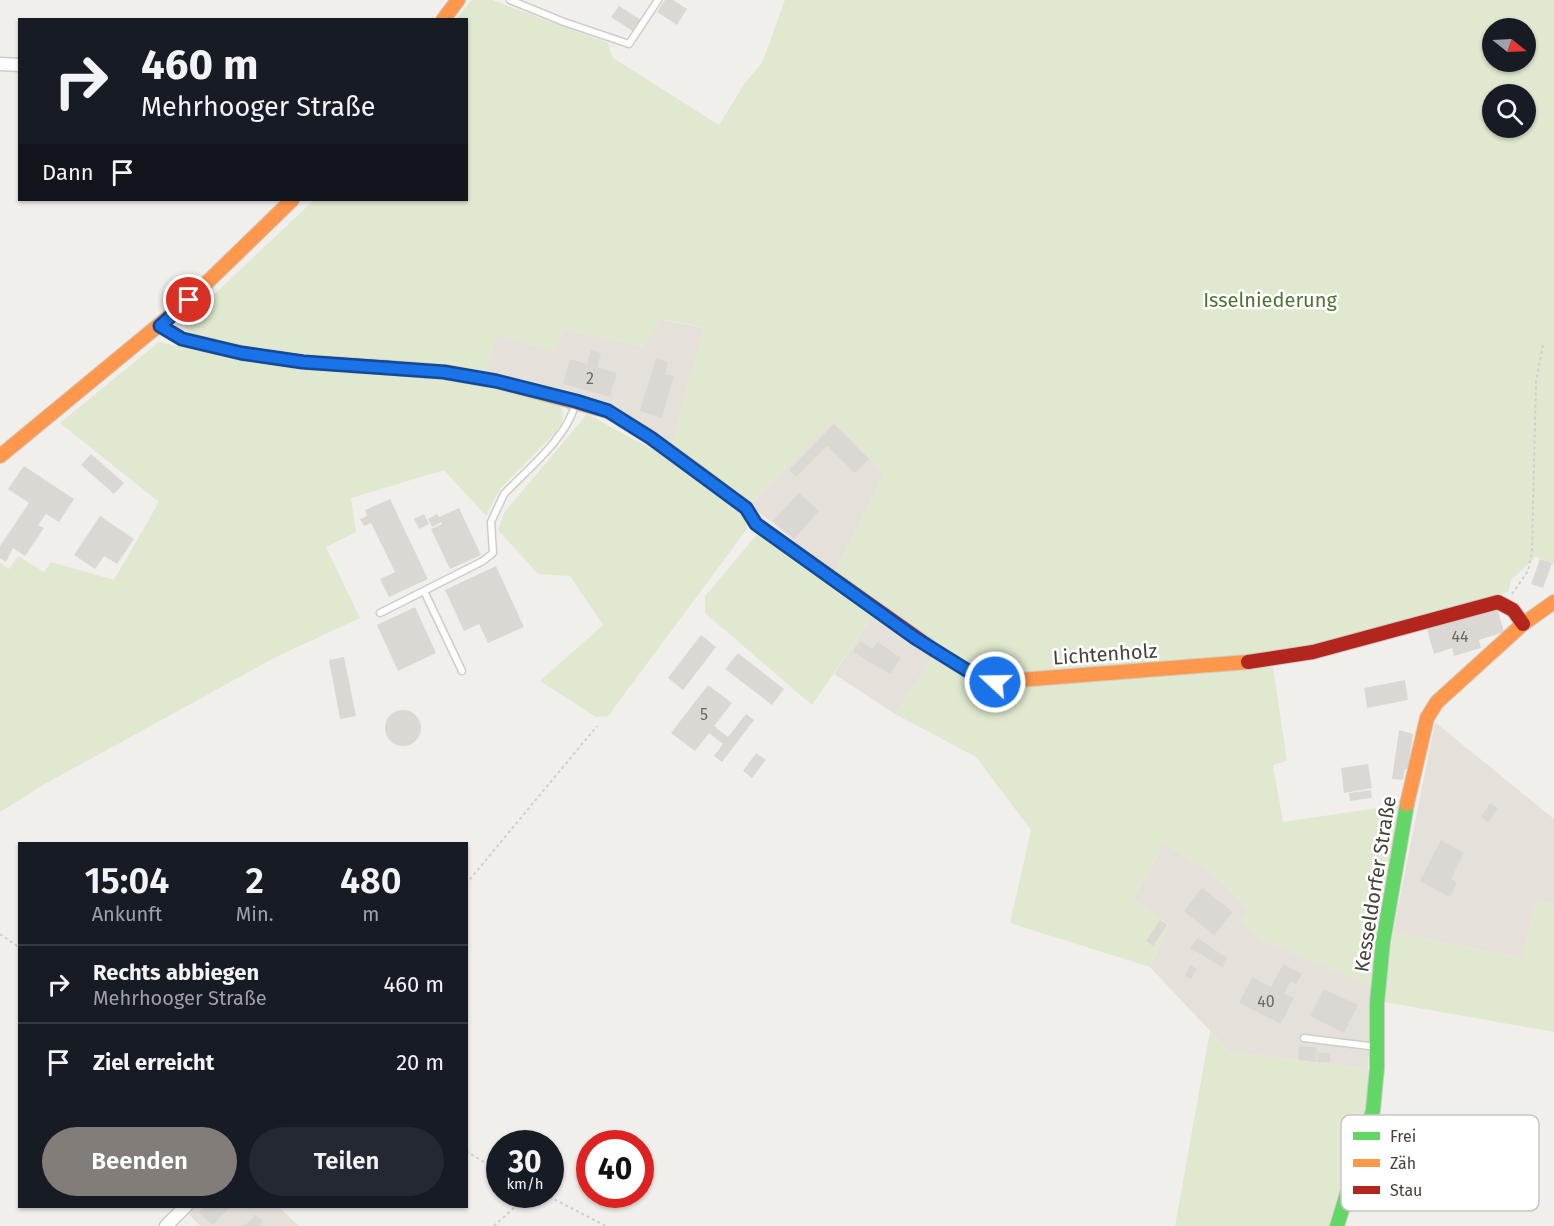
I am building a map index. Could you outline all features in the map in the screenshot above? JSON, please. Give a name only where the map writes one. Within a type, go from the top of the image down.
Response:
[{"type":"street","points":[[444,18],[458,0]]},
{"type":"street","points":[[0,64],[18,65]]},
{"type":"street","points":[[0,456],[160,326],[291,201]]},
{"type":"street","name":"Lichtenholz","points":[[160,326],[182,339],[241,353],[303,362],[444,372],[496,381],[608,411],[651,438],[746,508],[756,524],[915,638],[981,679],[995,682],[1252,662],[1313,652],[1498,602],[1502,604]]},
{"type":"street","name":"Kesseldorfer Straße","points":[[1371,1115],[1374,1099],[1377,1003],[1383,942],[1407,801],[1427,717],[1450,688],[1523,624],[1554,602]]},
{"type":"street","points":[[1502,604],[1513,610],[1523,624]]},
{"type":"street","points":[[166,1226],[184,1208]]},
{"type":"street","name":"Kesseldorfer Straße","points":[[1337,1226],[1342,1211]]},
{"type":"lane","points":[[510,0],[628,44],[658,0]]},
{"type":"lane","points":[[380,613],[483,561],[493,553],[491,522],[504,494],[565,430],[574,414],[576,401]]},
{"type":"lane","points":[[424,591],[462,671]]},
{"type":"lane","points":[[1304,1038],[1377,1047]]},
{"type":"path","points":[[1502,604],[1521,584],[1528,571],[1532,550],[1536,382],[1543,345]]},
{"type":"path","points":[[468,882],[597,726]]},
{"type":"path","points":[[0,934],[18,947]]},
{"type":"path","points":[[468,1152],[486,1163]]},
{"type":"path","points":[[564,1204],[606,1226]]},
{"type":"path","points":[[494,1226],[514,1208]]},
{"type":"shaded area","points":[[660,319],[704,328],[671,447],[615,410],[485,372],[498,334],[554,352],[565,329],[643,347]]},
{"type":"shaded area","points":[[833,420],[884,474],[834,573],[750,505]]},
{"type":"shaded area","points":[[873,616],[932,658],[895,714],[834,674]]},
{"type":"shaded area","points":[[1435,722],[1554,819],[1554,904],[1535,901],[1522,958],[1393,932]]},
{"type":"shaded area","points":[[1164,843],[1213,874],[1248,909],[1258,938],[1372,986],[1368,1069],[1230,1052],[1150,967],[1169,925],[1133,899]]},
{"type":"shaded area","points":[[191,1208],[280,1208],[299,1226],[200,1226],[187,1212]]},
{"type":"green space","name":"Isselniederung","points":[[472,0],[492,0],[608,43],[613,58],[719,125],[745,83],[762,63],[785,0],[1554,0],[1554,564],[1536,557],[1511,580],[1508,592],[1288,651],[1183,663],[982,675],[834,573],[884,474],[833,420],[750,505],[671,447],[703,327],[661,319],[643,347],[565,329],[554,352],[498,334],[485,372],[283,353],[207,340],[190,334],[185,327],[186,321],[313,201],[468,201],[468,18],[457,18]]},
{"type":"green space","points":[[159,342],[214,354],[440,376],[557,402],[563,417],[556,432],[500,489],[486,516],[444,470],[351,498],[356,532],[326,547],[360,618],[276,657],[43,785],[0,812],[0,563],[9,569],[18,556],[44,572],[51,562],[114,580],[159,502],[60,423]]},
{"type":"green space","points":[[587,414],[661,454],[746,516],[747,529],[608,716],[596,717],[540,681],[603,625],[570,576],[538,574],[498,530],[504,513]]},
{"type":"green space","points":[[760,531],[873,616],[812,705],[705,613],[705,596]]},
{"type":"green space","points":[[932,658],[982,689],[1273,667],[1287,761],[1273,765],[1283,822],[1404,804],[1372,986],[1258,938],[1238,920],[1248,909],[1213,874],[1164,843],[1133,899],[1169,925],[1150,967],[1010,923],[1031,830],[976,757],[895,714]]},
{"type":"green space","points":[[1535,900],[1554,904],[1554,1032],[1384,1002],[1393,932],[1522,958]]},
{"type":"green space","points":[[1210,1031],[1230,1052],[1368,1069],[1369,1097],[1366,1115],[1341,1115],[1341,1196],[1331,1226],[1175,1226]]},
{"type":"building","points":[[665,0],[673,0],[687,9],[677,25],[657,12]]},
{"type":"building","points":[[619,6],[641,20],[634,32],[611,17]]},
{"type":"building","points":[[591,350],[601,353],[597,367],[617,373],[610,397],[563,384],[570,359],[587,364]]},
{"type":"building","points":[[656,358],[668,362],[665,374],[674,376],[662,418],[640,411]]},
{"type":"building","points":[[834,424],[869,459],[855,473],[827,446],[796,477],[789,470]]},
{"type":"building","points":[[91,454],[124,483],[114,494],[81,465]]},
{"type":"building","points":[[24,466],[74,499],[59,522],[46,514],[38,525],[44,528],[25,556],[13,548],[6,562],[0,558],[0,546],[29,503],[8,489]]},
{"type":"building","points":[[799,493],[819,511],[794,539],[773,521]]},
{"type":"building","points":[[390,499],[428,579],[389,597],[380,579],[395,572],[371,523],[364,526],[360,519],[367,516],[365,510]]},
{"type":"building","points":[[459,508],[481,555],[450,569],[431,529],[442,524],[441,522],[432,527],[428,519]]},
{"type":"building","points":[[424,514],[429,524],[419,529],[414,519]]},
{"type":"building","points":[[100,516],[134,539],[117,564],[104,556],[95,569],[74,555]]},
{"type":"building","points":[[1540,559],[1552,563],[1543,588],[1531,584]]},
{"type":"building","points":[[496,566],[524,627],[488,643],[479,624],[464,631],[445,590]]},
{"type":"building","points":[[415,607],[436,653],[398,671],[377,625]]},
{"type":"building","points":[[1497,608],[1504,632],[1479,640],[1481,648],[1454,656],[1452,648],[1434,654],[1427,630]]},
{"type":"building","points":[[701,635],[716,647],[683,690],[668,678]]},
{"type":"building","points":[[860,641],[872,649],[877,642],[901,658],[890,674],[853,652]]},
{"type":"building","points":[[738,653],[784,689],[772,705],[725,669]]},
{"type":"building","points":[[344,657],[356,716],[340,719],[329,660]]},
{"type":"building","points":[[1405,680],[1408,700],[1367,708],[1364,688]]},
{"type":"building","points":[[708,685],[732,703],[714,726],[728,737],[746,714],[754,720],[722,762],[714,756],[723,744],[709,733],[695,751],[671,733]]},
{"type":"building","points":[[403,710],[416,715],[421,728],[416,741],[403,746],[390,741],[385,728],[390,715]]},
{"type":"building","points":[[1399,730],[1413,734],[1408,769],[1405,769],[1403,780],[1392,779]]},
{"type":"building","points":[[756,753],[766,760],[752,778],[743,771]]},
{"type":"building","points":[[1368,764],[1372,788],[1344,793],[1341,768]]},
{"type":"building","points":[[1371,790],[1372,798],[1350,801],[1349,793]]},
{"type":"building","points":[[1490,803],[1498,808],[1488,822],[1481,817]]},
{"type":"building","points":[[1441,840],[1464,853],[1451,879],[1457,882],[1450,897],[1420,881]]},
{"type":"building","points":[[1202,888],[1233,912],[1214,935],[1184,911]]},
{"type":"building","points":[[1160,920],[1167,925],[1153,946],[1146,941]]},
{"type":"building","points":[[1197,938],[1227,958],[1222,967],[1190,948]]},
{"type":"building","points":[[1283,964],[1302,974],[1296,984],[1291,981],[1284,994],[1294,998],[1281,1024],[1239,1003],[1252,977],[1271,987]]},
{"type":"building","points":[[1190,965],[1197,969],[1191,979],[1185,976]]},
{"type":"building","points":[[1324,989],[1358,1005],[1344,1033],[1310,1016]]},
{"type":"building","points":[[1299,1046],[1317,1047],[1316,1062],[1298,1060]]},
{"type":"building","points":[[1318,1052],[1330,1053],[1330,1062],[1317,1062]]},
{"type":"building","points":[[203,1208],[229,1208],[213,1225],[199,1213]]},
{"type":"building","points":[[256,1214],[263,1222],[259,1226],[244,1226]]},
{"type":"traffic: fast","points":[[1371,1115],[1377,1068],[1377,1003],[1383,942],[1407,804]]},
{"type":"traffic: fast","points":[[1337,1226],[1342,1211]]},
{"type":"traffic: slow","points":[[444,18],[458,0]]},
{"type":"traffic: slow","points":[[0,456],[188,301],[291,201]]},
{"type":"traffic: slow","points":[[392,368],[444,372],[496,381],[608,411],[651,438],[699,473]]},
{"type":"traffic: slow","points":[[1407,804],[1427,718],[1437,702],[1523,624],[1554,602]]},
{"type":"traffic: slow","points":[[934,650],[981,679],[995,682],[1248,662]]},
{"type":"traffic: jam","points":[[161,326],[182,339],[241,353],[303,362],[392,368]]},
{"type":"traffic: jam","points":[[699,473],[746,508],[756,524],[934,650]]},
{"type":"traffic: jam","points":[[1248,662],[1313,652],[1498,602],[1513,610],[1523,624]]},
{"type":"route","points":[[189,300],[160,326],[182,339],[241,353],[303,362],[444,372],[496,381],[608,411],[651,438],[746,508],[756,524],[915,638],[981,679],[995,682]]}]
